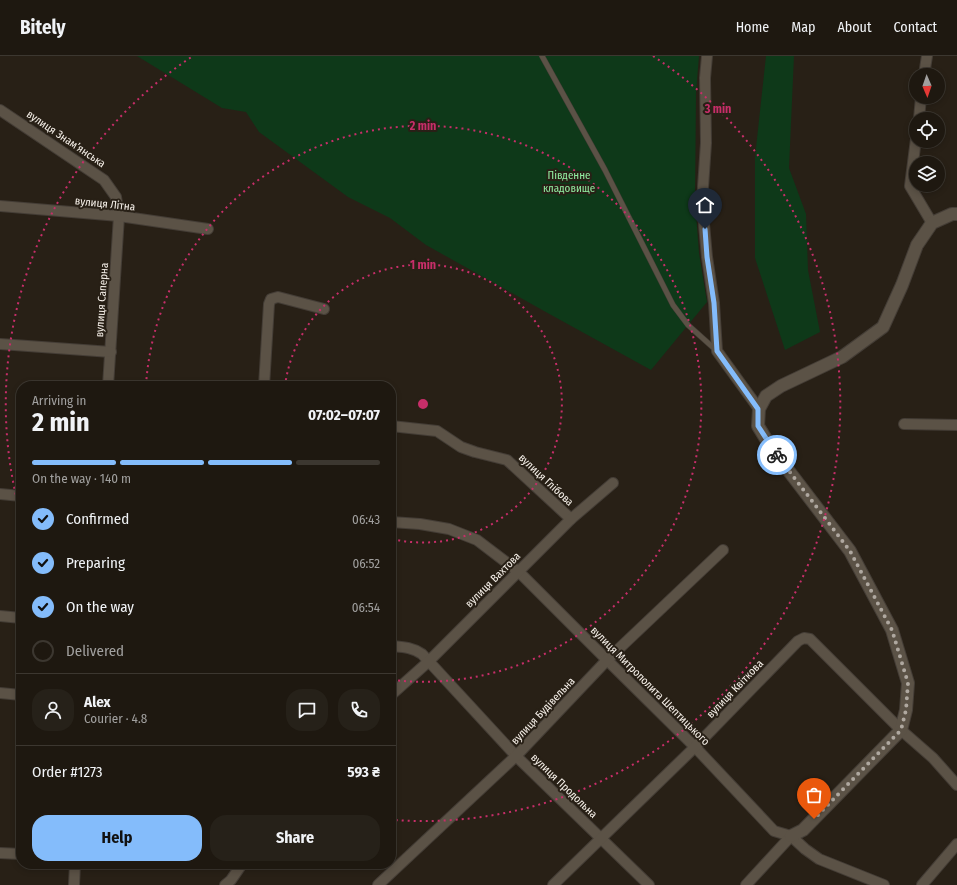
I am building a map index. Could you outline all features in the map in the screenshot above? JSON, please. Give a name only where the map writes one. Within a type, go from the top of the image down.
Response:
[{"type":"street","points":[[707,56],[705,78],[706,143],[702,202],[707,257],[714,303],[717,351],[758,409]]},
{"type":"street","points":[[925,68],[927,56]]},
{"type":"street","name":"вулиця Знам’янська","points":[[0,110],[104,180],[116,197],[119,216]]},
{"type":"street","points":[[915,148],[910,186],[932,223]]},
{"type":"street","name":"вулиця Літна","points":[[0,206],[119,216],[208,229]]},
{"type":"street","points":[[746,885],[791,836],[803,830],[901,730],[906,710],[908,683],[892,630],[850,551],[772,449],[758,426],[758,409],[766,396],[781,386],[842,357],[883,327],[902,285],[917,245],[932,223],[952,214],[957,214]]},
{"type":"street","name":"вулиця Саперна","points":[[108,381],[119,216]]},
{"type":"street","points":[[264,381],[269,304],[271,299],[278,297],[324,309]]},
{"type":"street","points":[[0,344],[111,352]]},
{"type":"street","points":[[904,424],[957,425]]},
{"type":"street","name":"вулиця Глібова","points":[[396,427],[437,432],[461,447],[507,460],[571,520]]},
{"type":"street","name":"вулиця Вахтова","points":[[396,691],[428,662],[571,520],[613,483]]},
{"type":"street","points":[[0,494],[16,496]]},
{"type":"street","name":"вулиця Митрополита Шептицького","points":[[396,522],[420,524],[449,529],[477,540],[519,572],[695,747],[774,831],[791,836],[804,849],[819,859],[884,885]]},
{"type":"street","name":"вулиця Будівельна","points":[[396,868],[516,756],[607,660],[723,550]]},
{"type":"street","points":[[0,616],[16,618]]},
{"type":"street","name":"вулиця Квіткова","points":[[553,885],[695,747],[798,641],[804,638],[810,639],[901,730]]},
{"type":"street","name":"вулиця Продольна","points":[[396,647],[416,650],[516,756],[649,885]]},
{"type":"street","points":[[0,693],[16,695]]},
{"type":"street","points":[[901,730],[933,758],[957,785]]},
{"type":"street","points":[[922,885],[957,844]]},
{"type":"street","points":[[0,853],[16,854]]},
{"type":"street","points":[[74,885],[75,869]]},
{"type":"street","points":[[225,885],[231,880],[239,869]]},
{"type":"street","name":"вулиця Будівельна","points":[[378,885],[395,869]]},
{"type":"lane","points":[[542,56],[605,170],[673,305],[688,325],[717,351]]},
{"type":"green space","name":"Південне кладовище","points":[[137,56],[699,56],[696,93],[695,200],[699,253],[707,302],[651,370],[426,245],[390,218],[348,197],[259,132],[246,112],[222,108]]},
{"type":"green space","points":[[766,56],[794,56],[789,168],[806,214],[808,270],[820,332],[785,350],[755,258],[755,157]]},
{"type":"way so far","points":[[777,455],[850,551],[892,630],[908,683],[906,710],[901,730],[814,819]]},
{"type":"route","points":[[705,229],[707,257],[714,303],[717,351],[758,409],[758,426],[777,455]]}]
